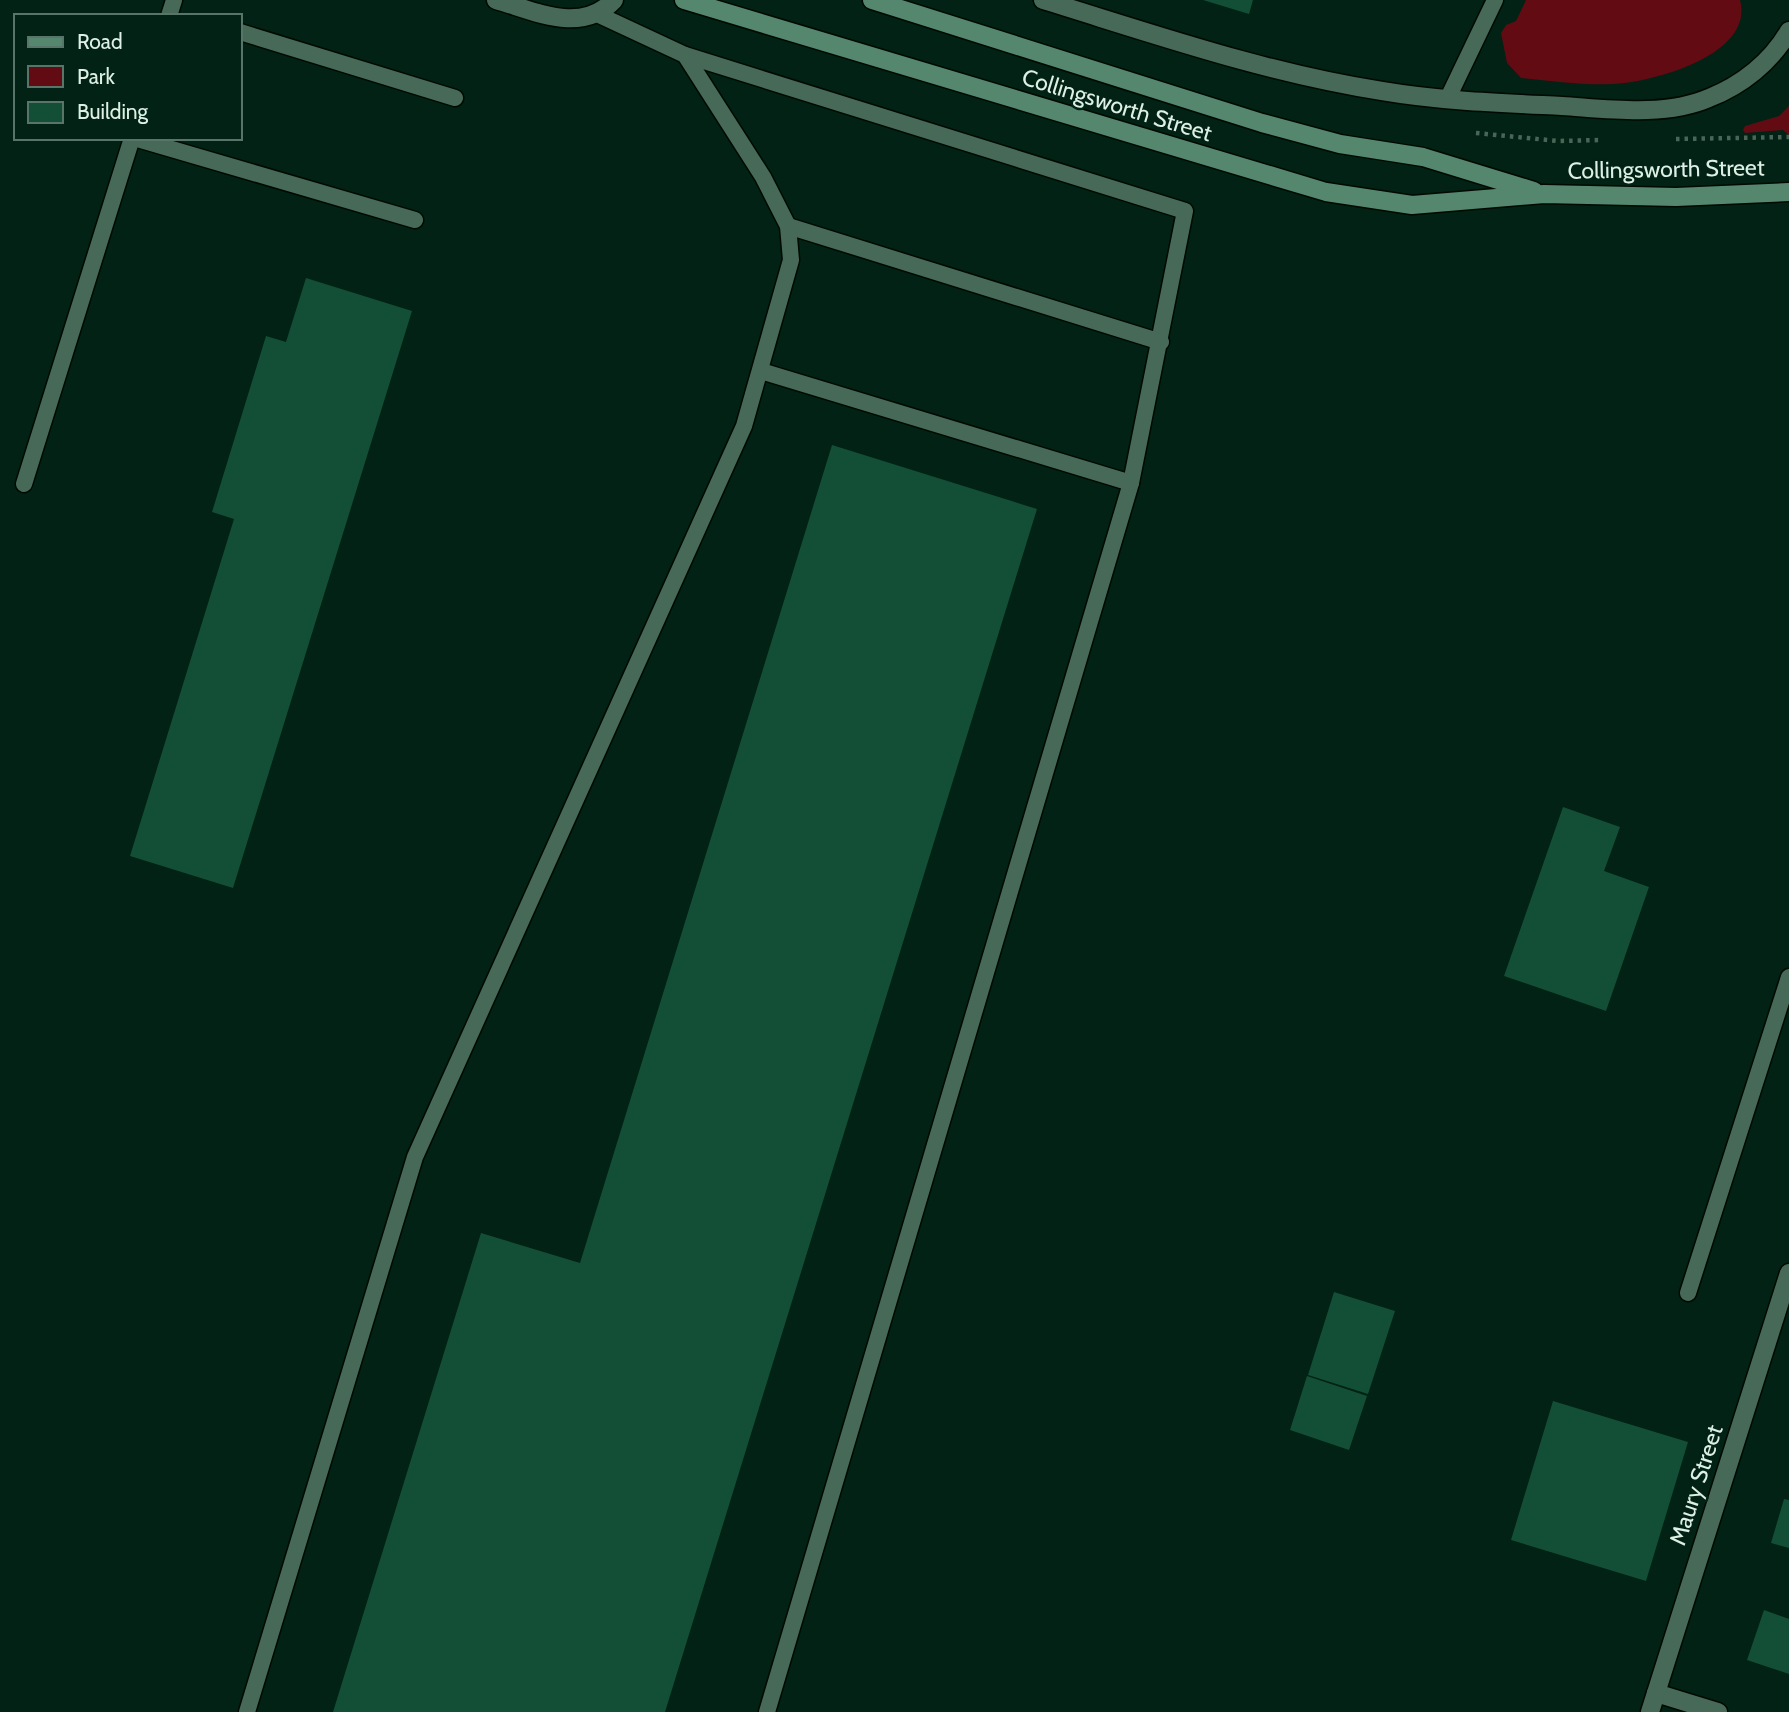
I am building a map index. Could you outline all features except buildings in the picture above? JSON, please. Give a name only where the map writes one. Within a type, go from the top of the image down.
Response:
[{"type":"main road","name":"Collingsworth Street","points":[[684,0],[1326,192],[1412,205],[1544,194],[1676,197],[1789,192]]},
{"type":"main road","name":"Collingsworth Street","points":[[872,0],[1262,123],[1340,144],[1423,157],[1544,194]]},
{"type":"street","points":[[496,0],[567,19],[597,14],[614,0]]},
{"type":"street","points":[[1043,0],[1201,48],[1328,82],[1447,100],[1622,109],[1670,107],[1707,99],[1742,82],[1768,59],[1789,31]]},
{"type":"street","name":"Maury Street","points":[[1650,1712],[1789,1273]]},
{"type":"street","points":[[1656,1693],[1718,1712]]},
{"type":"lane","points":[[1447,100],[1495,0]]},
{"type":"lane","points":[[597,14],[685,55],[1185,211],[1131,483],[767,1712]]},
{"type":"lane","points":[[242,33],[455,99]]},
{"type":"lane","points":[[247,1712],[415,1157],[744,426],[791,260],[788,226],[764,177],[685,55]]},
{"type":"lane","points":[[24,484],[132,140]]},
{"type":"lane","points":[[140,140],[415,220]]},
{"type":"lane","points":[[788,226],[1161,342]]},
{"type":"lane","points":[[761,371],[1131,483]]},
{"type":"lane","points":[[1688,1293],[1789,977]]},
{"type":"green space","points":[[1526,0],[1740,0],[1741,18],[1733,34],[1720,48],[1682,68],[1625,83],[1573,83],[1521,78],[1507,63],[1501,33],[1506,25],[1516,21]]},
{"type":"green space","points":[[1789,106],[1789,135],[1783,130],[1745,133],[1743,130],[1745,126],[1779,116]]}]
